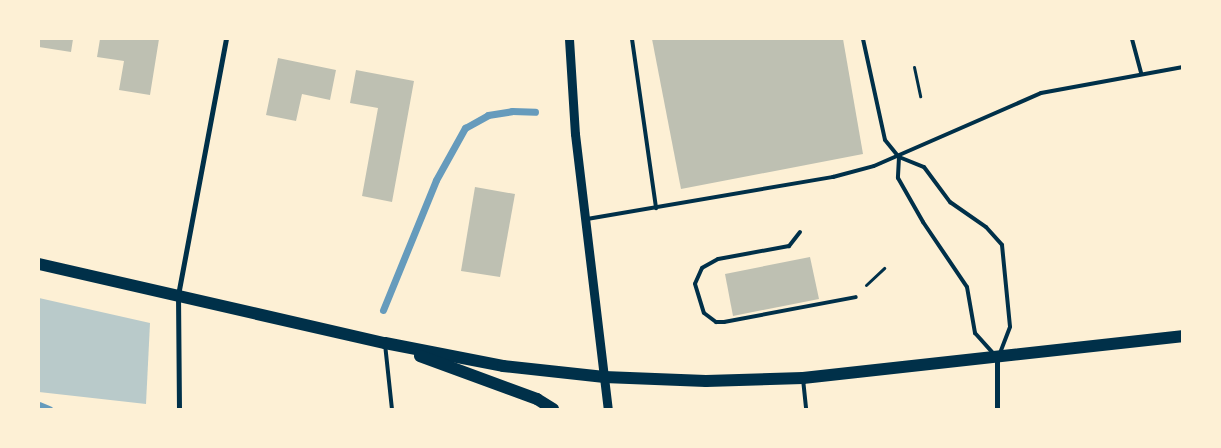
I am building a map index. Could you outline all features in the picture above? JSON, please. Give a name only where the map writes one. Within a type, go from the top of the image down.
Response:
[{"type":"main road","points":[[39,264],[385,343],[503,366],[604,377],[706,380],[803,378],[997,359],[1182,336]]},
{"type":"main road","points":[[385,343],[537,399],[553,409]]},
{"type":"street","points":[[179,409],[178,295],[226,39]]},
{"type":"street","points":[[569,39],[584,220],[608,409]]},
{"type":"street","points":[[997,359],[997,409]]},
{"type":"lane","points":[[632,39],[656,208]]},
{"type":"lane","points":[[863,39],[882,135],[899,157],[924,167],[950,202],[986,227],[1002,245],[1010,327],[997,359],[975,333],[967,287],[923,222],[898,178],[899,157]]},
{"type":"lane","points":[[1132,39],[1141,73]]},
{"type":"lane","points":[[584,220],[833,176],[899,157],[1033,96],[1141,73],[1182,67]]},
{"type":"lane","points":[[800,232],[789,246],[718,259],[702,268],[695,284],[704,313],[716,322],[724,322],[856,298]]},
{"type":"lane","points":[[385,343],[392,409]]},
{"type":"lane","points":[[803,378],[806,409]]},
{"type":"path","points":[[914,67],[920,96]]},
{"type":"path","points":[[866,285],[884,268]]},
{"type":"shaded area","points":[[39,298],[150,323],[146,404],[39,392]]},
{"type":"building","points":[[39,39],[73,39],[71,52],[39,47]]},
{"type":"building","points":[[100,39],[159,39],[150,95],[119,90],[124,61],[97,57]]},
{"type":"building","points":[[652,39],[843,39],[863,154],[681,189]]},
{"type":"building","points":[[278,58],[336,70],[330,100],[302,94],[296,121],[266,115]]},
{"type":"building","points":[[356,70],[414,81],[392,202],[362,196],[378,108],[350,103]]},
{"type":"building","points":[[475,187],[515,194],[500,277],[461,271]]},
{"type":"building","points":[[810,257],[819,299],[733,316],[725,274]]},
{"type":"waterway","points":[[383,310],[436,180],[465,128],[488,115],[512,111],[535,112]]},
{"type":"waterway","points":[[39,405],[49,409]]}]
